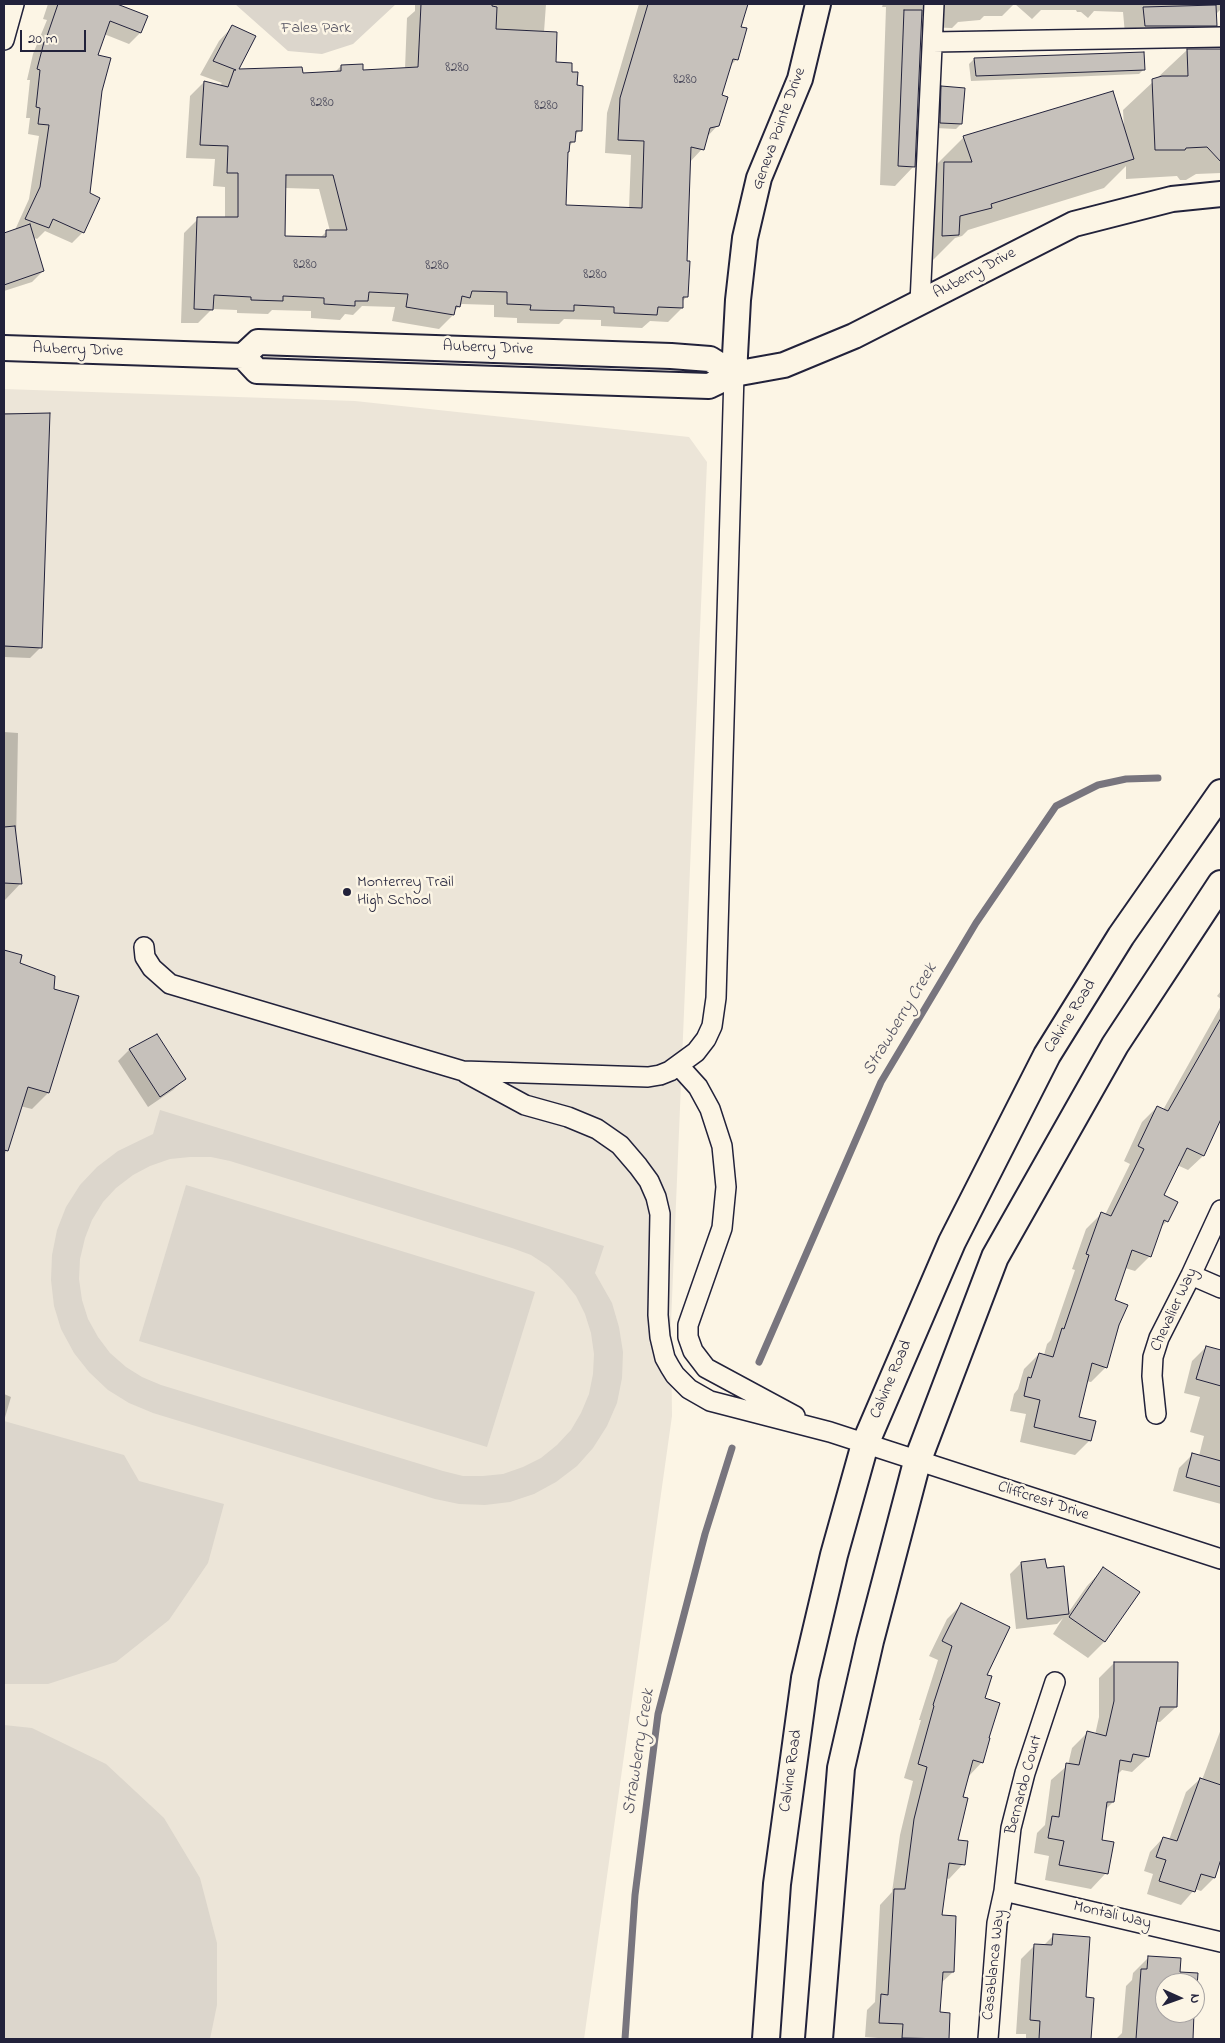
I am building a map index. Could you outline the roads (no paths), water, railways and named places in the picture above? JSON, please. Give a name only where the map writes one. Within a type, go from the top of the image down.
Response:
[{"type":"main road","name":"Calvine Road","points":[[766,2039],[777,1884],[804,1678],[834,1555],[865,1444],[952,1242],[1047,1056],[1121,936],[1221,793]]},
{"type":"main road","points":[[819,2039],[841,1768],[870,1641],[917,1462],[995,1257],[1115,1045],[1221,884]]},
{"type":"street","points":[[4,40],[14,4]]},
{"type":"street","name":"Geneva Pointe Drive","points":[[734,374],[738,300],[745,238],[759,178],[800,79],[818,4]]},
{"type":"street","points":[[920,303],[934,4]]},
{"type":"street","points":[[933,42],[1221,37]]},
{"type":"street","name":"Auberry Drive","points":[[4,348],[243,356],[258,342],[652,355],[710,359],[734,374],[784,365],[854,336],[998,261],[1074,224],[1172,199],[1221,194]]},
{"type":"street","points":[[463,1071],[632,1078],[660,1075],[678,1066],[696,1052],[706,1039],[712,1026],[716,998],[734,374]]},
{"type":"street","points":[[144,947],[145,957],[152,968],[164,981],[170,984],[463,1071],[525,1105],[568,1117],[597,1129],[620,1144],[638,1166],[656,1197],[660,1214],[661,1252],[658,1315],[660,1337],[665,1358],[675,1375],[689,1389],[710,1401],[823,1430]]},
{"type":"street","points":[[678,1066],[698,1087],[710,1109],[722,1146],[726,1187],[722,1228],[688,1325],[688,1336],[693,1351],[706,1368],[823,1430]]},
{"type":"street","name":"Chevalier Way","points":[[1156,1414],[1152,1376],[1153,1357],[1159,1338],[1221,1210]]},
{"type":"street","points":[[1191,1275],[1221,1288]]},
{"type":"street","name":"Cliffcrest Drive","points":[[823,1430],[1221,1560]]},
{"type":"street","name":"Bernardo Court","points":[[1004,1891],[1011,1828],[1025,1773],[1056,1682]]},
{"type":"street","name":"Montali Way","points":[[1004,1891],[1221,1942]]},
{"type":"street","name":"Casablanca Way","points":[[988,2039],[997,1923],[1004,1891]]},
{"type":"waterway","name":"Strawberry Creek","points":[[759,1362],[881,1082],[976,923],[1056,806],[1098,785],[1126,779],[1158,778]]},
{"type":"waterway","name":"Strawberry Creek","points":[[625,2039],[635,1895],[658,1714],[705,1534],[732,1448]]},
{"type":"place","name":"Monterrey Trail High School","points":[[347,892]]},
{"type":"park label","name":"Fales Park","points":[[316,29]]}]
